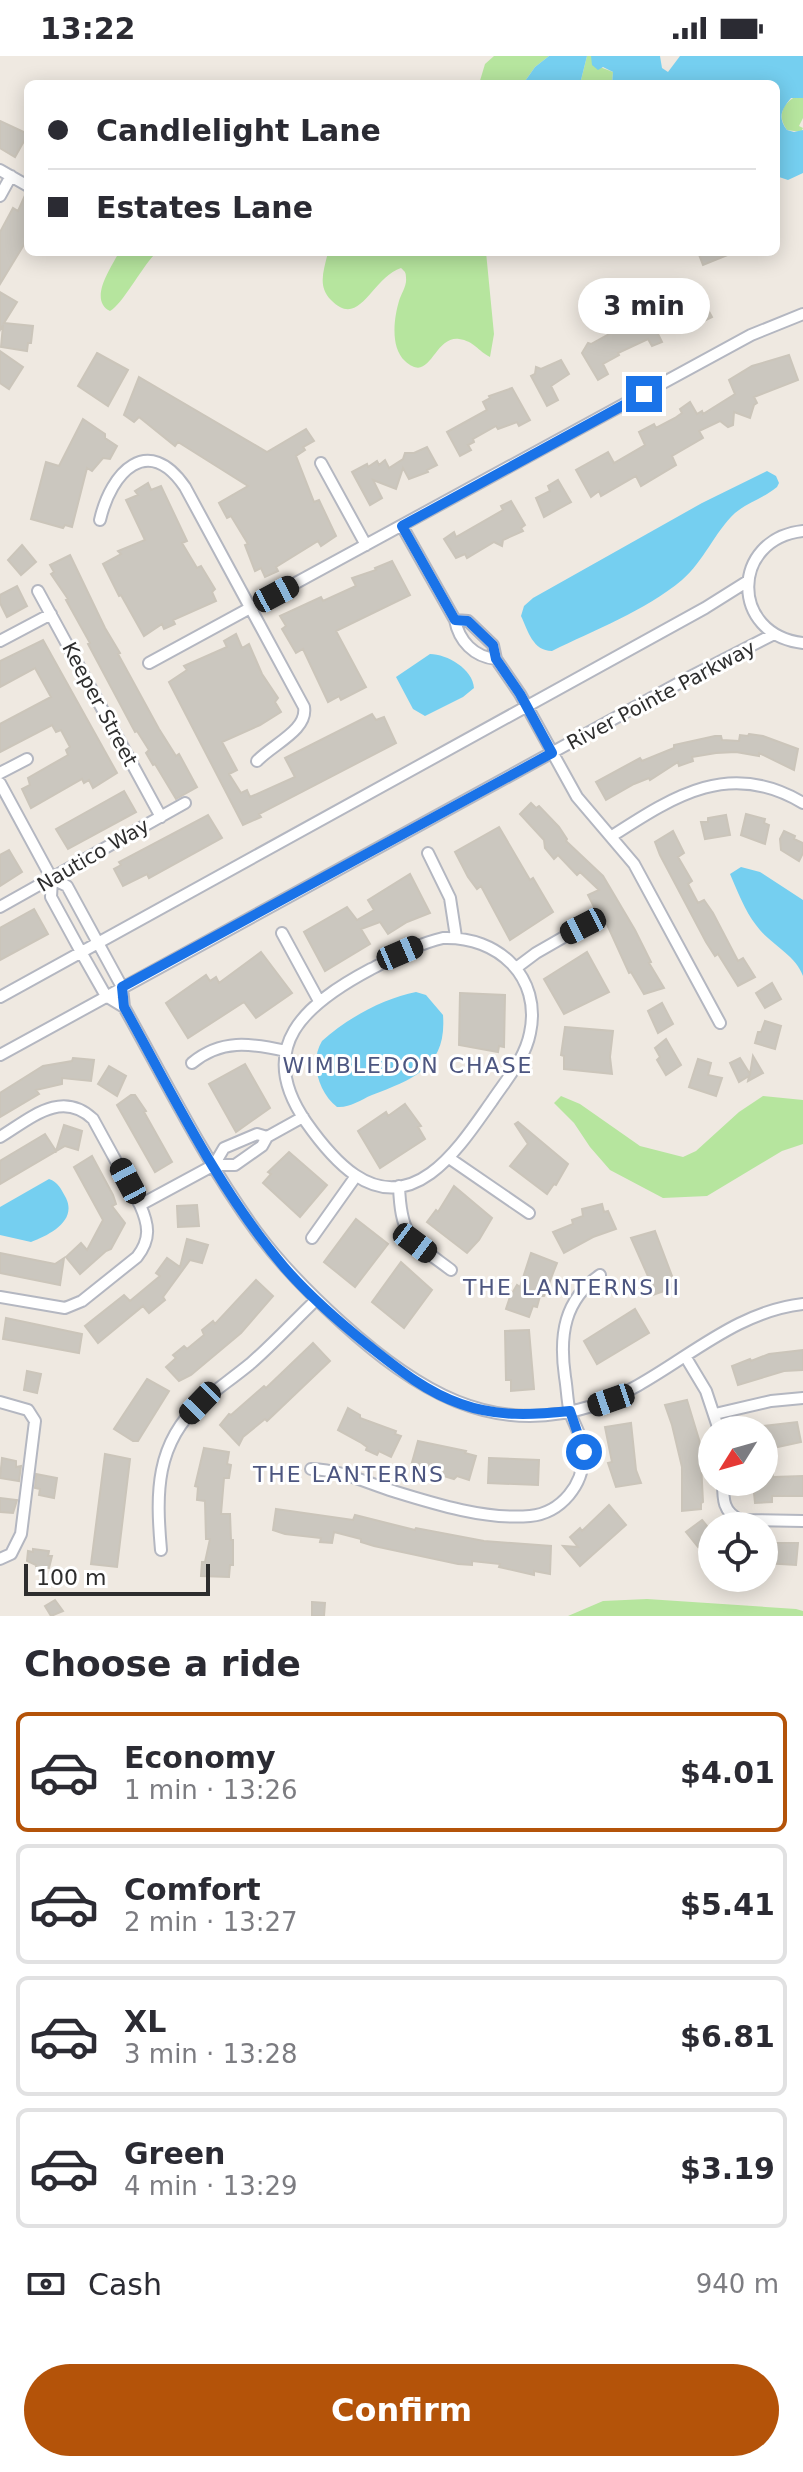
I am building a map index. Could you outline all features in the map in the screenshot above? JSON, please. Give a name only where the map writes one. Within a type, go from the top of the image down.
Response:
[{"type":"street","points":[[0,170],[24,184]]},
{"type":"street","points":[[0,196],[11,176]]},
{"type":"street","points":[[149,663],[751,335],[803,314]]},
{"type":"street","points":[[100,520],[105,499],[120,474],[134,463],[146,461],[163,464],[175,473],[185,487],[304,707],[306,717],[297,729],[268,749],[257,761]]},
{"type":"street","points":[[321,463],[366,545]]},
{"type":"street","points":[[402,526],[455,620],[458,634],[481,657],[496,659]]},
{"type":"street","points":[[803,531],[789,533],[765,546],[757,556],[748,581],[748,594],[756,617],[774,634],[803,643]]},
{"type":"street","points":[[0,997],[748,581]]},
{"type":"street","name":"Keeper Street","points":[[38,591],[161,817]]},
{"type":"street","points":[[0,641],[51,614]]},
{"type":"street","points":[[455,620],[468,621],[493,645],[496,659],[577,797],[634,864],[720,1023]]},
{"type":"street","name":"River Pointe Parkway","points":[[0,1055],[774,634]]},
{"type":"street","points":[[0,773],[27,759]]},
{"type":"street","points":[[0,783],[52,879],[51,897],[81,952],[106,996],[124,1007]]},
{"type":"street","points":[[612,836],[671,799],[699,787],[720,784],[761,787],[803,803]]},
{"type":"street","name":"Nautico Way","points":[[0,907],[185,803]]},
{"type":"street","points":[[428,853],[450,898],[456,937]]},
{"type":"street","points":[[52,879],[67,886],[122,987],[124,1007],[214,1165],[257,1233],[316,1300],[403,1374],[445,1398],[506,1414],[570,1411],[611,1400],[750,1318],[803,1304]]},
{"type":"street","points":[[516,968],[583,926]]},
{"type":"street","points":[[282,933],[319,1001]]},
{"type":"street","points":[[468,938],[491,947],[516,968],[530,995],[532,1011],[528,1044],[521,1059],[449,1158],[431,1175],[399,1186],[380,1185],[356,1176],[326,1148],[303,1117],[287,1085],[284,1072],[286,1051],[299,1020],[319,1001],[400,953],[428,941],[468,938]]},
{"type":"street","points":[[192,1063],[203,1054],[241,1043],[286,1051]]},
{"type":"street","points":[[0,1137],[49,1108],[68,1105],[85,1111],[100,1131],[140,1205],[147,1219],[148,1234],[144,1247],[82,1301],[65,1308],[55,1308],[0,1297]]},
{"type":"street","points":[[140,1205],[214,1165],[235,1165],[262,1146],[267,1137],[303,1117]]},
{"type":"street","points":[[214,1165],[224,1148],[257,1134],[267,1137]]},
{"type":"street","points":[[449,1158],[529,1213]]},
{"type":"street","points":[[312,1238],[356,1176]]},
{"type":"street","points":[[399,1186],[400,1211],[407,1234],[451,1270]]},
{"type":"street","points":[[311,1469],[344,1473],[394,1491],[477,1511],[513,1516],[545,1514],[554,1510],[571,1493],[583,1465],[581,1440],[570,1411],[561,1353],[565,1321],[579,1293],[600,1275]]},
{"type":"street","points":[[161,1550],[157,1491],[166,1452],[175,1434],[200,1403],[252,1362],[316,1300]]},
{"type":"street","points":[[685,1356],[706,1391],[715,1414],[771,1401],[803,1398]]},
{"type":"street","points":[[0,1402],[28,1410],[35,1421],[21,1534],[11,1554],[0,1559]]},
{"type":"street","points":[[724,1496],[724,1505],[741,1520],[803,1521]]},
{"type":"green space","points":[[494,56],[549,56],[535,67],[526,80],[480,80],[485,64]]},
{"type":"green space","points":[[587,56],[591,56],[600,67],[613,72],[612,80],[581,80]]},
{"type":"green space","points":[[795,97],[803,98],[801,132],[787,130],[782,120],[784,107]]},
{"type":"green space","points":[[117,256],[154,256],[121,301],[110,311],[101,299],[107,275]]},
{"type":"green space","points":[[327,256],[486,256],[494,334],[490,357],[459,339],[443,345],[421,367],[414,367],[405,361],[397,348],[394,332],[406,281],[406,274],[401,268],[381,281],[358,306],[350,309],[341,308],[331,300],[324,289]]},
{"type":"green space","points":[[561,1096],[580,1104],[640,1146],[683,1157],[696,1151],[739,1112],[763,1096],[803,1100],[803,1144],[782,1151],[707,1196],[663,1198],[610,1170],[574,1123],[554,1103]]},
{"type":"green space","points":[[647,1599],[796,1609],[803,1611],[803,1616],[568,1616],[603,1601]]},
{"type":"water","points":[[549,56],[587,56],[581,80],[526,80],[535,67]]},
{"type":"water","points":[[591,56],[660,56],[662,68],[668,72],[680,56],[803,56],[803,98],[791,98],[781,117],[787,130],[803,130],[803,173],[788,180],[780,177],[780,80],[612,80],[613,72],[603,67],[598,70],[592,65]]},
{"type":"water","points":[[767,471],[776,476],[777,487],[735,513],[690,572],[668,591],[636,611],[552,651],[540,648],[532,639],[521,616],[524,606],[533,598],[702,503]]},
{"type":"water","points":[[430,654],[458,664],[473,681],[474,688],[425,716],[413,709],[396,677]]},
{"type":"water","points":[[741,867],[760,872],[803,900],[803,976],[794,961],[761,932],[748,913],[730,874]]},
{"type":"water","points":[[416,992],[426,995],[443,1015],[440,1047],[433,1059],[401,1083],[351,1105],[337,1107],[325,1094],[318,1077],[316,1058],[322,1041],[366,1010]]},
{"type":"water","points":[[49,1179],[59,1186],[68,1206],[68,1214],[60,1226],[31,1242],[0,1235],[0,1207]]},
{"type":"building","points":[[0,121],[24,132],[24,141],[15,157],[0,148]]},
{"type":"building","points":[[24,198],[24,245],[0,284],[0,232],[13,208],[18,211]]},
{"type":"building","points":[[700,256],[725,256],[703,265]]},
{"type":"building","points":[[697,289],[712,317],[702,322],[699,318],[685,329],[681,326],[677,328],[666,306]]},
{"type":"building","points":[[0,292],[17,302],[4,323],[33,326],[27,351],[1,347]]},
{"type":"building","points":[[646,310],[662,342],[652,346],[648,339],[618,353],[603,364],[608,374],[598,380],[582,353],[588,343],[618,329],[617,325],[622,321]]},
{"type":"building","points":[[0,351],[23,367],[9,389],[0,383]]},
{"type":"building","points":[[97,353],[128,370],[108,406],[78,386]]},
{"type":"building","points":[[789,355],[798,380],[754,397],[757,403],[750,418],[734,412],[733,425],[728,427],[720,421],[699,431],[703,438],[672,456],[676,465],[641,486],[636,476],[601,496],[599,491],[591,497],[576,470],[608,452],[614,463],[645,445],[639,432],[654,424],[656,428],[675,418],[682,413],[680,409],[690,402],[697,414],[702,411],[703,414],[735,394],[729,380],[752,366]]},
{"type":"building","points":[[561,360],[569,374],[551,386],[558,400],[547,406],[531,376],[535,374],[536,367],[541,369]]},
{"type":"building","points":[[139,377],[267,452],[306,429],[314,441],[303,447],[305,450],[296,456],[314,502],[319,500],[336,536],[321,546],[318,541],[265,577],[261,568],[255,571],[245,545],[248,544],[219,503],[248,486],[178,442],[175,446],[139,417],[134,422],[124,415]]},
{"type":"building","points":[[512,388],[530,420],[519,426],[517,422],[498,429],[496,426],[473,439],[474,442],[468,445],[471,450],[460,456],[447,432],[487,410],[483,402],[489,396]]},
{"type":"building","points":[[83,419],[117,446],[110,459],[103,458],[92,471],[87,468],[72,527],[65,525],[63,528],[31,519],[46,462],[59,466]]},
{"type":"building","points":[[427,447],[437,465],[409,479],[403,468],[396,489],[373,480],[382,498],[370,505],[352,472],[377,461],[379,465],[385,460],[389,468],[403,459],[405,453]]},
{"type":"building","points":[[558,480],[571,502],[544,517],[536,498],[550,491],[548,486]]},
{"type":"building","points":[[148,483],[151,490],[161,486],[187,541],[182,543],[215,589],[212,592],[216,601],[173,620],[175,624],[164,629],[162,624],[144,636],[103,564],[121,554],[118,551],[145,540],[126,500],[138,495],[135,491]]},
{"type":"building","points":[[511,501],[525,525],[521,528],[523,531],[503,540],[502,546],[494,542],[467,558],[465,554],[456,558],[444,539],[454,532],[456,537],[503,510],[501,506]]},
{"type":"building","points":[[22,545],[36,562],[21,575],[8,560]]},
{"type":"building","points":[[70,555],[159,729],[176,756],[179,754],[197,787],[176,799],[146,753],[149,750],[135,732],[68,599],[51,574],[54,572],[50,565]]},
{"type":"building","points":[[392,561],[410,595],[336,631],[366,687],[341,700],[339,696],[328,702],[303,649],[296,653],[282,629],[286,626],[280,616],[321,597],[323,601],[356,586],[352,578]]},
{"type":"building","points":[[17,586],[27,606],[7,617],[0,603],[0,595]]},
{"type":"building","points":[[236,634],[242,648],[249,644],[262,674],[278,698],[275,702],[281,712],[222,742],[237,770],[229,774],[241,793],[247,790],[250,797],[295,777],[285,758],[372,714],[376,720],[384,717],[396,743],[243,825],[169,682],[187,670],[184,666],[227,647],[224,641]]},
{"type":"building","points":[[43,640],[117,773],[93,788],[89,780],[84,783],[82,779],[31,808],[22,789],[30,785],[28,778],[68,755],[66,750],[70,747],[61,730],[56,732],[52,725],[0,752],[0,724],[51,697],[35,668],[0,687],[0,661]]},
{"type":"building","points":[[749,734],[798,749],[794,770],[759,753],[759,756],[716,753],[692,757],[693,761],[679,766],[678,762],[650,780],[634,784],[606,800],[596,782],[640,758],[642,761],[674,748],[674,745],[715,736],[721,736],[722,740],[739,741],[740,735]]},
{"type":"building","points":[[124,791],[136,812],[68,849],[56,829]]},
{"type":"building","points":[[531,803],[536,808],[539,806],[559,827],[566,841],[603,876],[664,988],[644,994],[629,973],[600,909],[596,911],[588,895],[599,890],[580,872],[577,875],[558,855],[554,859],[545,848],[544,840],[520,814]]},
{"type":"building","points":[[746,814],[765,819],[764,823],[769,825],[765,844],[741,835]]},
{"type":"building","points":[[208,815],[222,838],[149,878],[147,874],[123,886],[114,869],[121,865],[119,862]]},
{"type":"building","points":[[726,815],[730,835],[705,839],[701,822]]},
{"type":"building","points":[[499,827],[553,912],[510,940],[481,886],[477,889],[455,852]]},
{"type":"building","points":[[673,831],[684,853],[678,857],[692,881],[688,884],[698,903],[704,900],[738,961],[743,958],[755,977],[738,986],[718,954],[715,956],[706,942],[660,855],[655,842]]},
{"type":"building","points":[[784,831],[803,843],[799,861],[781,850],[780,839]]},
{"type":"building","points":[[9,850],[22,872],[0,886],[0,855]]},
{"type":"building","points":[[410,874],[430,913],[388,934],[380,922],[361,929],[370,944],[325,971],[304,932],[347,907],[357,920],[374,910],[368,900]]},
{"type":"building","points":[[34,909],[48,934],[0,960],[0,928]]},
{"type":"building","points":[[261,952],[292,993],[256,1018],[244,1002],[188,1038],[166,1003],[206,975],[210,981],[216,977],[219,983]]},
{"type":"building","points":[[587,952],[609,992],[564,1014],[544,979]]},
{"type":"building","points":[[772,983],[781,999],[765,1008],[756,993]]},
{"type":"building","points":[[460,993],[505,995],[504,1047],[499,1046],[498,1052],[459,1045]]},
{"type":"building","points":[[662,1003],[673,1024],[658,1033],[648,1011]]},
{"type":"building","points":[[765,1021],[781,1026],[775,1049],[755,1043]]},
{"type":"building","points":[[565,1027],[613,1031],[612,1074],[564,1069],[564,1056],[561,1055]]},
{"type":"building","points":[[666,1039],[681,1065],[666,1075],[657,1060],[660,1057],[655,1048]]},
{"type":"building","points":[[753,1056],[763,1073],[739,1082],[730,1063],[740,1058],[750,1074]]},
{"type":"building","points":[[73,1058],[94,1060],[91,1081],[62,1078],[62,1084],[36,1090],[39,1094],[0,1117],[0,1093],[43,1066],[72,1061]]},
{"type":"building","points":[[698,1059],[711,1063],[708,1075],[722,1078],[716,1096],[689,1087]]},
{"type":"building","points":[[245,1064],[270,1108],[236,1132],[209,1084]]},
{"type":"building","points":[[109,1066],[126,1076],[117,1096],[98,1084]]},
{"type":"building","points":[[135,1095],[146,1111],[172,1162],[155,1172],[117,1105]]},
{"type":"building","points":[[405,1104],[421,1126],[418,1127],[425,1139],[380,1168],[358,1131],[386,1112],[388,1116]]},
{"type":"building","points":[[518,1122],[568,1164],[547,1194],[510,1166],[528,1144],[515,1124]]},
{"type":"building","points":[[64,1125],[82,1131],[78,1150],[65,1146],[0,1184],[0,1161],[45,1134],[56,1151]]},
{"type":"building","points":[[289,1152],[327,1185],[300,1217],[263,1183],[271,1174],[268,1172]]},
{"type":"building","points":[[92,1156],[113,1195],[116,1204],[112,1206],[125,1223],[111,1249],[80,1274],[66,1257],[81,1243],[87,1250],[103,1220],[74,1167]]},
{"type":"building","points":[[454,1186],[492,1218],[467,1253],[427,1222],[436,1210],[438,1212]]},
{"type":"building","points":[[602,1204],[616,1229],[564,1253],[553,1232],[573,1224],[572,1220],[583,1216],[582,1209]]},
{"type":"building","points":[[197,1205],[199,1226],[178,1227],[177,1206]]},
{"type":"building","points":[[356,1219],[388,1244],[355,1287],[324,1262]]},
{"type":"building","points":[[655,1231],[672,1276],[668,1278],[673,1288],[653,1295],[645,1284],[651,1283],[631,1238]]},
{"type":"building","points":[[187,1239],[208,1245],[202,1263],[190,1260],[163,1297],[165,1300],[149,1313],[143,1306],[98,1343],[85,1326],[124,1295],[130,1301],[160,1276],[156,1273],[167,1258],[180,1267]]},
{"type":"building","points":[[0,1253],[55,1264],[64,1258],[60,1285],[0,1273]]},
{"type":"building","points":[[531,1253],[557,1263],[544,1296],[540,1296],[537,1307],[533,1306],[529,1317],[506,1309],[517,1285],[520,1287]]},
{"type":"building","points":[[401,1262],[432,1290],[404,1328],[372,1302]]},
{"type":"building","points":[[256,1280],[273,1296],[241,1333],[191,1375],[179,1381],[166,1367],[176,1358],[173,1355],[184,1346],[187,1349],[204,1335],[202,1330],[213,1321],[215,1324]]},
{"type":"building","points":[[635,1309],[649,1333],[597,1364],[584,1341]]},
{"type":"building","points":[[6,1318],[82,1334],[79,1353],[3,1339]]},
{"type":"building","points":[[529,1330],[534,1389],[511,1391],[511,1380],[506,1380],[505,1331]]},
{"type":"building","points":[[313,1343],[330,1361],[267,1421],[265,1419],[243,1437],[239,1445],[220,1425],[229,1414],[264,1386],[266,1388]]},
{"type":"building","points":[[803,1350],[803,1370],[784,1371],[738,1385],[732,1366],[769,1354]]},
{"type":"building","points":[[27,1371],[41,1374],[37,1393],[24,1390]]},
{"type":"building","points":[[147,1379],[169,1391],[138,1441],[133,1441],[114,1429]]},
{"type":"building","points":[[687,1400],[698,1436],[698,1496],[703,1496],[701,1509],[682,1511],[682,1467],[665,1405]]},
{"type":"building","points":[[348,1408],[360,1418],[396,1431],[395,1434],[401,1436],[391,1457],[379,1451],[377,1455],[366,1450],[367,1447],[360,1442],[338,1430]]},
{"type":"building","points":[[797,1422],[801,1442],[778,1447],[778,1424]]},
{"type":"building","points":[[631,1423],[636,1470],[641,1483],[616,1487],[608,1463],[612,1462],[605,1427]]},
{"type":"building","points":[[418,1441],[476,1456],[469,1480],[457,1476],[454,1479],[411,1466]]},
{"type":"building","points":[[204,1448],[229,1452],[227,1464],[231,1465],[229,1478],[224,1478],[221,1514],[230,1514],[233,1565],[230,1565],[229,1577],[201,1576],[210,1539],[206,1539],[205,1501],[197,1500],[198,1487],[195,1486]]},
{"type":"building","points":[[105,1454],[130,1459],[117,1567],[91,1564]]},
{"type":"building","points":[[2,1458],[16,1461],[16,1467],[21,1466],[19,1481],[0,1478]]},
{"type":"building","points":[[489,1458],[539,1460],[538,1485],[488,1483]]},
{"type":"building","points":[[36,1474],[57,1478],[54,1498],[39,1495],[40,1489],[35,1488]]},
{"type":"building","points":[[803,1476],[803,1496],[778,1496],[778,1477]]},
{"type":"building","points":[[754,1496],[772,1496],[772,1502],[755,1503]]},
{"type":"building","points":[[0,1498],[17,1500],[13,1513],[0,1512]]},
{"type":"building","points":[[609,1505],[626,1525],[580,1566],[563,1546],[578,1547],[570,1537],[580,1528],[582,1531]]},
{"type":"building","points":[[276,1509],[353,1520],[355,1515],[415,1530],[484,1541],[551,1546],[550,1574],[534,1571],[534,1575],[499,1567],[500,1564],[472,1561],[472,1565],[458,1564],[374,1546],[334,1532],[332,1543],[320,1542],[321,1538],[285,1534],[273,1530]]},
{"type":"building","points":[[698,1523],[698,1547],[686,1532]]},
{"type":"building","points":[[778,1543],[798,1543],[796,1565],[778,1564]]},
{"type":"building","points":[[33,1549],[49,1551],[48,1556],[52,1556],[49,1568],[36,1568],[27,1561],[28,1551],[33,1552]]},
{"type":"building","points":[[55,1600],[63,1611],[51,1616],[45,1606]]},
{"type":"building","points":[[312,1602],[325,1603],[324,1616],[312,1616]]},
{"type":"district","name":"WIMBLEDON CHASE","points":[[408,1065]]},
{"type":"district","name":"THE LANTERNS II","points":[[572,1287]]},
{"type":"district","name":"THE LANTERNS","points":[[349,1474]]},
{"type":"route","points":[[584,1452],[570,1411],[506,1414],[445,1398],[403,1374],[301,1285],[238,1205],[124,1007],[122,987],[552,753],[520,694],[496,659],[493,645],[468,621],[455,620],[402,526],[644,394]]}]
